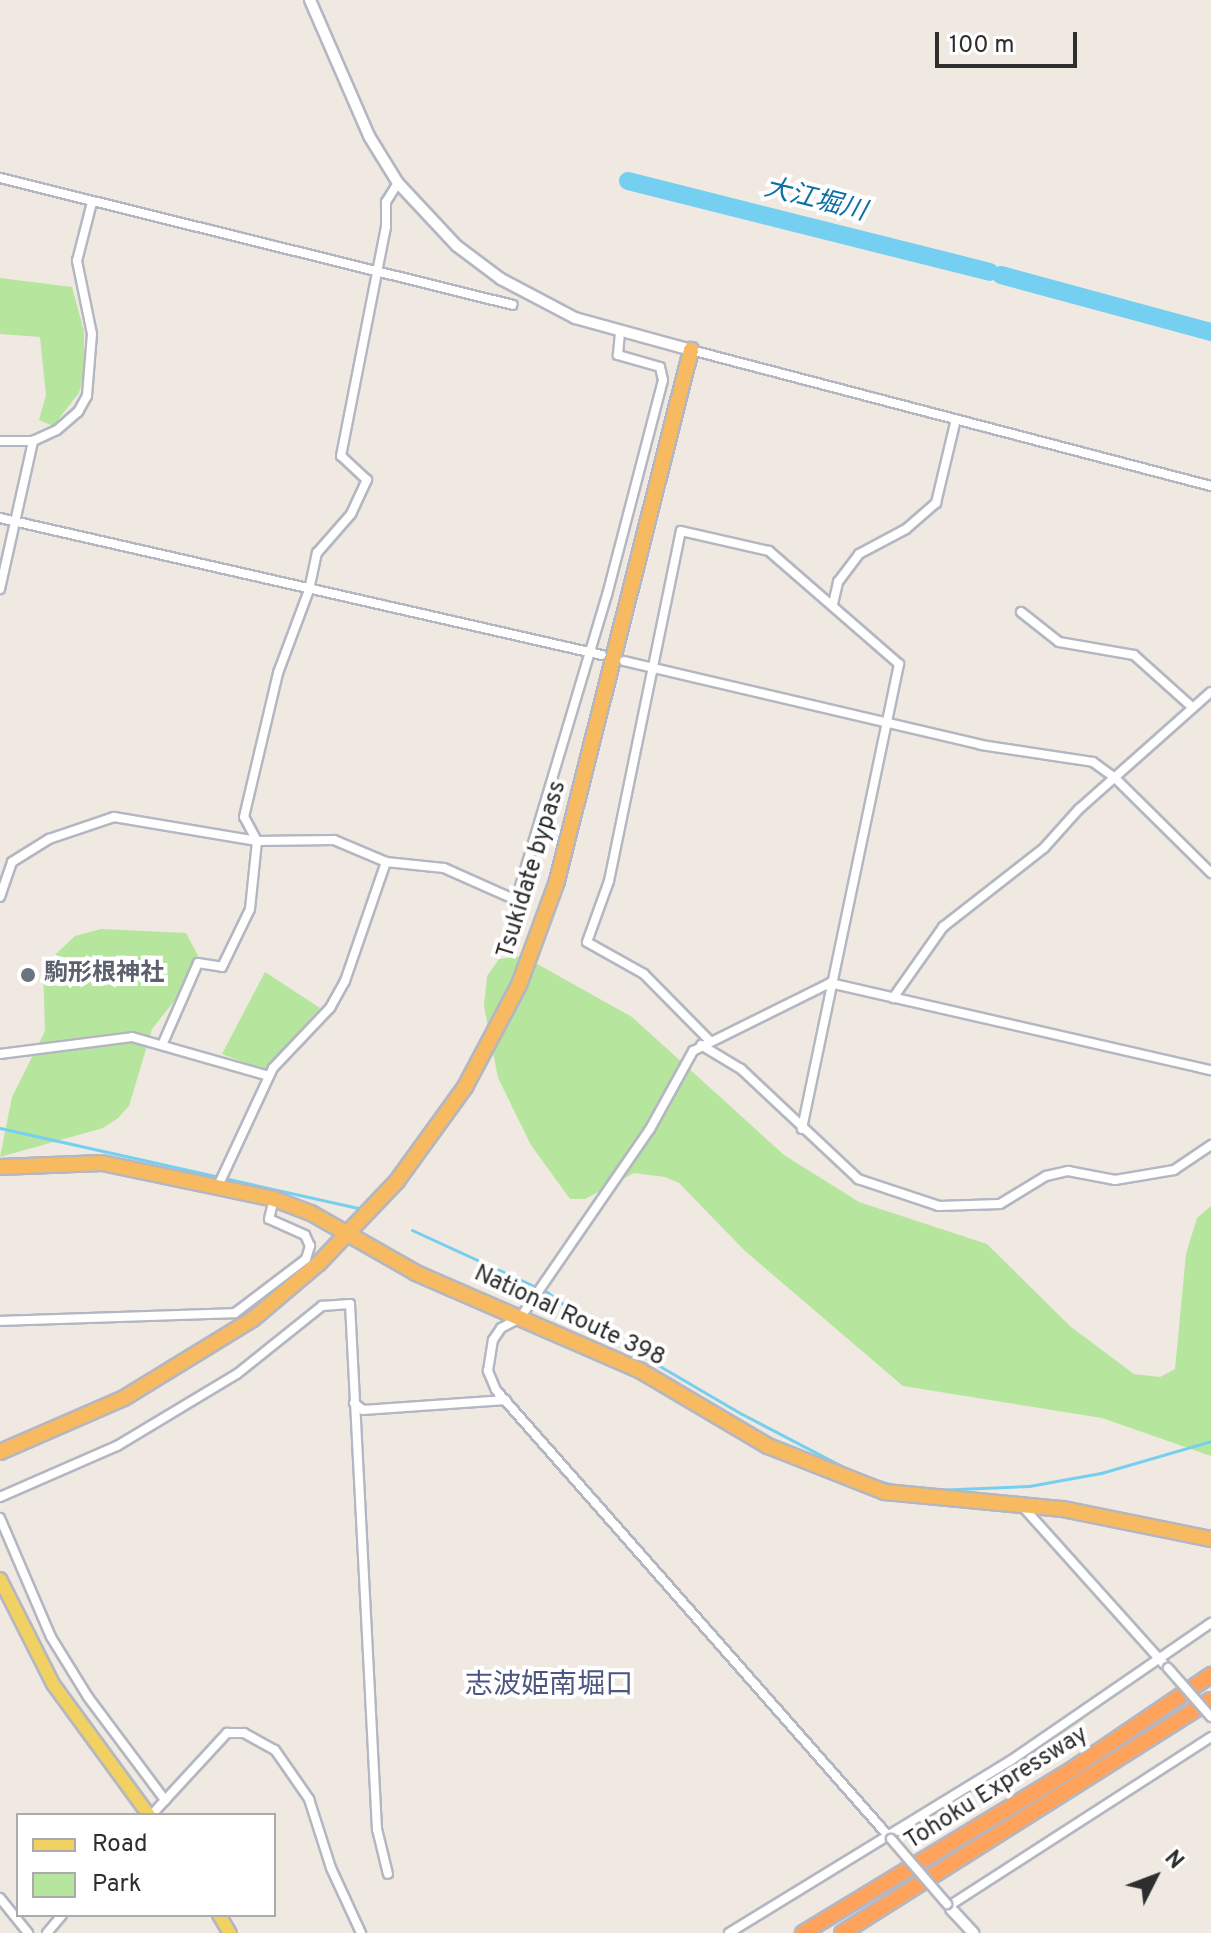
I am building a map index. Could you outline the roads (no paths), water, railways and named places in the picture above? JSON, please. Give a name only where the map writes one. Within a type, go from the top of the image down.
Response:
[{"type":"highway","name":"Tsukidate bypass","points":[[0,1452],[124,1398],[209,1349],[289,1289],[348,1234],[444,1120],[486,1052],[533,954],[568,840],[691,350]]},
{"type":"highway","name":"National Route 398","points":[[0,1167],[102,1163],[220,1181],[274,1199],[348,1234],[416,1273],[641,1371],[745,1434],[846,1479],[885,1492],[1063,1509],[1211,1539]]},
{"type":"highway","name":"Tohoku Expressway","points":[[803,1933],[1074,1768],[1211,1675]]},
{"type":"highway","name":"Tohoku Expressway","points":[[842,1933],[1211,1700]]},
{"type":"main road","points":[[0,1579],[53,1684],[152,1813]]},
{"type":"street","points":[[310,0],[369,136],[398,183],[478,264],[549,306],[620,332],[1211,486]]},
{"type":"street","points":[[0,178],[513,305]]},
{"type":"street","points":[[163,1043],[198,963],[222,967],[232,953],[250,909],[257,841],[244,817],[278,673],[309,590],[317,553],[351,514],[367,480],[341,456],[386,202],[398,183]]},
{"type":"street","points":[[0,441],[33,441],[68,421],[87,396],[92,334],[77,261],[92,202]]},
{"type":"street","points":[[0,897],[12,862],[49,839],[114,817],[257,841],[334,840],[386,862],[444,868],[516,900],[664,375],[657,366],[618,355],[620,332]]},
{"type":"street","points":[[833,604],[838,582],[859,554],[906,529],[936,503],[956,419]]},
{"type":"street","points":[[0,589],[33,441]]},
{"type":"street","points":[[0,518],[602,655]]},
{"type":"street","points":[[802,1129],[830,983],[899,664],[769,551],[681,531],[609,881],[587,942],[644,974],[705,1043],[741,1069],[802,1129],[858,1179],[939,1206],[1000,1204],[1046,1176],[1068,1171],[1115,1180],[1174,1170],[1211,1145]]},
{"type":"street","points":[[1021,612],[1059,642],[1134,655],[1193,708]]},
{"type":"street","points":[[624,661],[981,745],[1075,756],[1115,778],[1206,857],[1211,873]]},
{"type":"street","points":[[893,998],[943,927],[1044,848],[1115,778],[1211,692]]},
{"type":"street","points":[[220,1181],[269,1076],[330,1008],[345,981],[386,862]]},
{"type":"street","points":[[973,1933],[506,1400],[488,1371],[489,1355],[501,1328],[520,1318],[705,1043],[830,983],[1211,1070]]},
{"type":"street","points":[[0,1054],[115,1037],[163,1043],[269,1076]]},
{"type":"street","points":[[0,1321],[235,1313],[306,1259],[310,1246],[305,1235],[269,1219],[274,1199]]},
{"type":"street","points":[[0,1497],[127,1440],[237,1374],[322,1306],[350,1304],[377,1829],[388,1874]]},
{"type":"street","points":[[354,1403],[363,1410],[506,1400]]},
{"type":"street","points":[[1023,1507],[1211,1717]]},
{"type":"street","points":[[0,1518],[51,1637],[88,1697],[165,1800]]},
{"type":"street","points":[[729,1933],[1164,1664],[1211,1623]]},
{"type":"street","points":[[152,1813],[227,1733],[244,1733],[275,1750],[309,1799],[331,1868],[361,1933]]},
{"type":"street","points":[[949,1906],[1211,1737]]},
{"type":"street","points":[[0,1898],[28,1933]]},
{"type":"street","points":[[47,1933],[60,1917]]},
{"type":"waterway","name":"大江堀川","points":[[628,181],[990,272]]},
{"type":"waterway","name":"大江堀川","points":[[1001,275],[1211,332]]},
{"type":"waterway","points":[[0,1128],[358,1208]]},
{"type":"waterway","points":[[412,1230],[547,1292],[598,1330],[742,1414],[853,1472]]},
{"type":"waterway","points":[[934,1490],[1029,1486],[1101,1473],[1211,1441]]},
{"type":"waterway","points":[[875,1480],[902,1487]]},
{"type":"place","name":"駒形根神社","points":[[28,975]]},
{"type":"district","name":"志波姫南堀口","points":[[549,1686]]}]
